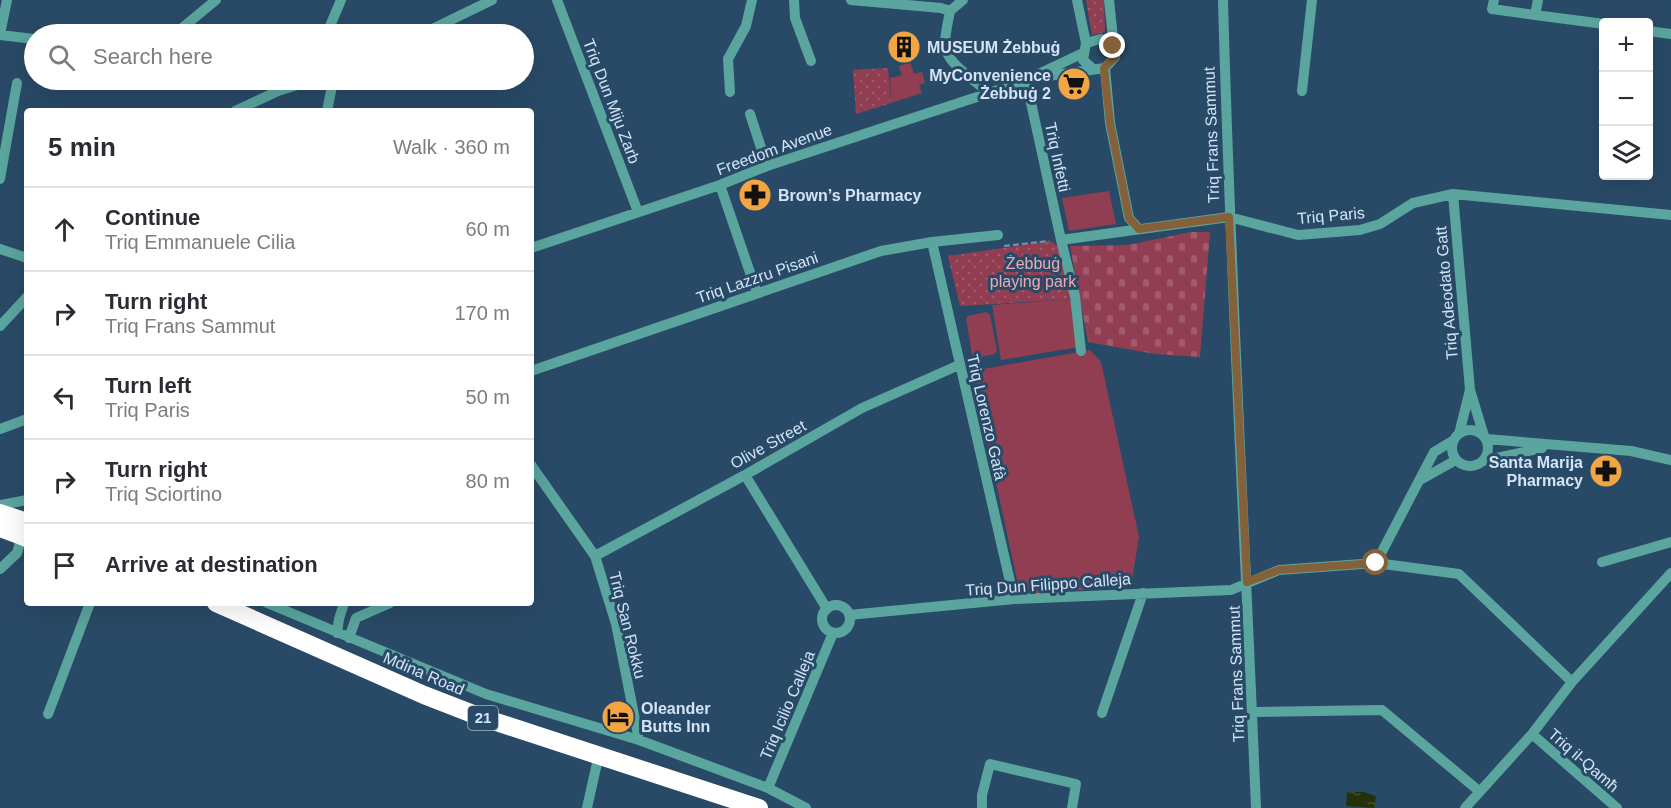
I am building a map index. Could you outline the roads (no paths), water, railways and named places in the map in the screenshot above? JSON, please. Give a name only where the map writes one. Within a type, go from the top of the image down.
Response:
[{"type":"highway","points":[[0,513],[24,531]]},
{"type":"highway","points":[[0,528],[24,532]]},
{"type":"highway","name":"Mdina Road","points":[[223,606],[424,695],[478,716],[759,808]]},
{"type":"street","points":[[7,0],[0,35],[24,38]]},
{"type":"street","points":[[187,24],[216,0]]},
{"type":"street","points":[[331,24],[341,0]]},
{"type":"street","points":[[443,24],[492,0]]},
{"type":"street","name":"Triq Dun Miju Zarb","points":[[557,0],[639,212]]},
{"type":"street","points":[[730,92],[728,59],[746,26],[752,0]]},
{"type":"street","points":[[794,0],[795,18],[811,61]]},
{"type":"street","points":[[850,0],[950,11]]},
{"type":"street","points":[[963,0],[950,11],[944,46],[947,56],[989,93]]},
{"type":"street","points":[[1077,0],[1085,48],[1083,60],[1099,69],[1129,218],[1139,229]]},
{"type":"street","points":[[1099,69],[1115,57],[1108,0]]},
{"type":"street","name":"Triq Frans Sammut","points":[[1223,0],[1229,217],[1256,808]]},
{"type":"street","points":[[1302,91],[1312,0]]},
{"type":"street","points":[[1494,0],[1492,9],[1599,23]]},
{"type":"street","points":[[1535,15],[1538,0]]},
{"type":"street","points":[[1653,32],[1671,34]]},
{"type":"street","points":[[1085,48],[1101,39],[1113,46]]},
{"type":"street","name":"Freedom Avenue","points":[[534,247],[767,166],[1026,80],[1085,48]]},
{"type":"street","name":"Freedom Avenue","points":[[1026,80],[1099,69]]},
{"type":"street","name":"Triq Infetti","points":[[1026,80],[1075,296],[1081,351]]},
{"type":"street","points":[[0,179],[3,140],[17,83]]},
{"type":"street","points":[[241,108],[281,90]]},
{"type":"street","points":[[328,108],[331,90]]},
{"type":"street","points":[[750,114],[767,166]]},
{"type":"street","points":[[720,184],[757,292]]},
{"type":"street","name":"Triq Paris","points":[[1061,240],[1229,217],[1298,235],[1360,230],[1380,224],[1413,203],[1453,194],[1671,215]]},
{"type":"street","name":"Triq Adeodato Gatt","points":[[1453,194],[1470,390],[1488,452],[1484,460]]},
{"type":"street","name":"Triq Lazzru Pisani","points":[[534,370],[881,250],[995,236]]},
{"type":"street","name":"Triq Lorenzo Gafà","points":[[932,242],[1014,599]]},
{"type":"street","points":[[0,249],[24,257]]},
{"type":"street","points":[[0,325],[24,300]]},
{"type":"street","name":"Olive Street","points":[[595,556],[745,475],[862,408],[959,365]]},
{"type":"street","name":"Triq Adeodato Gatt","points":[[1456,460],[1452,451],[1470,390]]},
{"type":"street","points":[[0,429],[24,420]]},
{"type":"street","points":[[1376,563],[1434,452],[1457,437],[1474,431],[1485,438],[1551,446],[1631,451],[1671,460]]},
{"type":"street","points":[[1421,479],[1456,460],[1467,466],[1473,466],[1484,460],[1551,446]]},
{"type":"street","name":"Triq San Rokku","points":[[534,469],[595,556],[616,624],[639,740]]},
{"type":"street","points":[[745,475],[826,609]]},
{"type":"street","points":[[0,505],[24,501]]},
{"type":"street","points":[[0,569],[17,553],[24,535]]},
{"type":"street","points":[[1602,562],[1671,542]]},
{"type":"street","name":"Triq Dun Filippo Calleja","points":[[849,615],[1014,599],[1231,590],[1279,570],[1376,563],[1458,574],[1572,682]]},
{"type":"street","points":[[1465,808],[1532,734],[1572,682],[1671,573]]},
{"type":"street","points":[[1102,713],[1143,593]]},
{"type":"street","points":[[48,714],[89,606]]},
{"type":"street","name":"Mdina Road","points":[[274,606],[486,694],[639,740],[768,788],[806,808]]},
{"type":"street","points":[[337,633],[344,606]]},
{"type":"street","points":[[349,638],[356,618],[383,606]]},
{"type":"street","points":[[840,606],[844,608],[849,615],[849,625],[842,631],[833,633],[825,628],[822,617],[826,609],[840,606]]},
{"type":"street","name":"Triq Icilio Calleja","points":[[768,788],[833,633]]},
{"type":"street","points":[[1252,712],[1382,710],[1479,791]]},
{"type":"street","name":"Triq il-Qamħ","points":[[1532,734],[1617,808]]},
{"type":"street","points":[[587,808],[599,754]]},
{"type":"street","points":[[982,808],[982,795],[990,764],[1076,784],[1072,808]]},
{"type":"water","points":[[1347,792],[1364,792],[1376,796],[1374,808],[1346,806]]},
{"type":"place","name":"MUSEUM Żebbuġ","points":[[904,47]]},
{"type":"place","name":"MyConvenience Żebbuġ 2","points":[[1074,84]]},
{"type":"place","name":"Brown’s Pharmacy","points":[[755,195]]},
{"type":"place","name":"Santa Marija Pharmacy","points":[[1606,471]]},
{"type":"place","name":"Oleander Butts Inn","points":[[618,717]]},
{"type":"park label","name":"Żebbuġ playing park","points":[[1033,272]]}]
